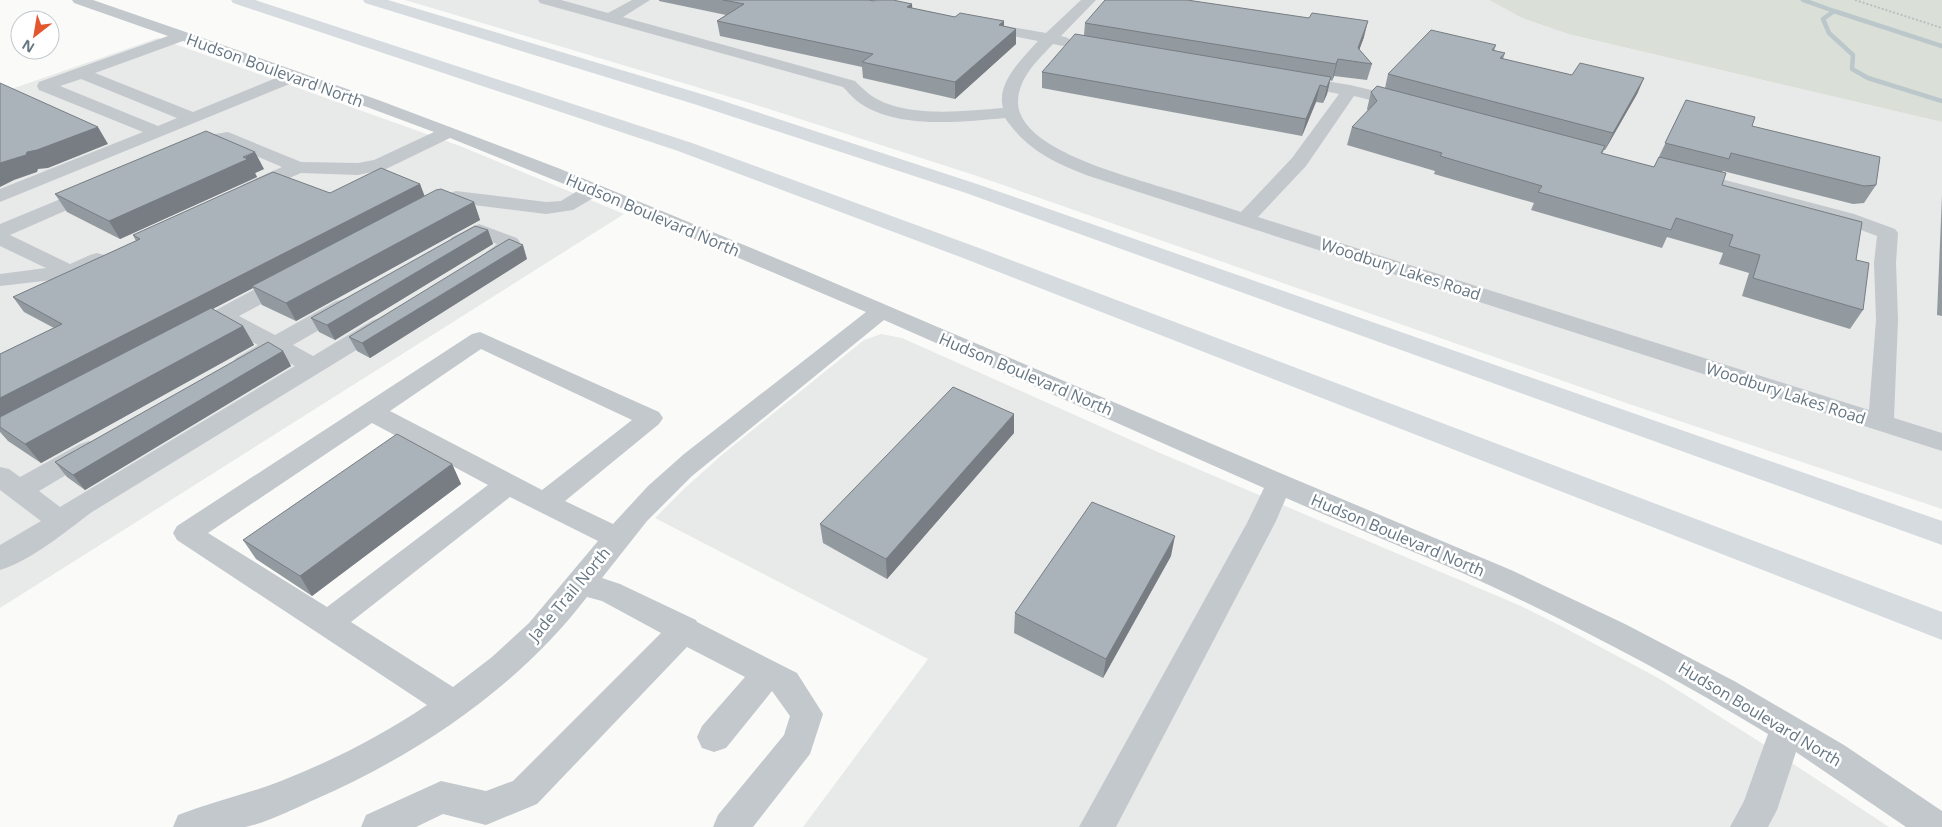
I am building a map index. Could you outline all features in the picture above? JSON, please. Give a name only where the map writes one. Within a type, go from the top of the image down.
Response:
[{"type":"highway","points":[[239,0],[703,154],[980,256],[1942,627]]},
{"type":"highway","points":[[371,0],[701,100],[974,189],[1942,533]]},
{"type":"street","name":"Hudson Boulevard North","points":[[79,0],[449,132],[593,190],[1502,578],[1601,625],[1724,691],[1845,765],[1934,827]]},
{"type":"street","points":[[545,0],[849,84],[857,95],[876,104],[920,116],[945,118],[1012,112],[1010,99],[1012,87],[1022,70],[1089,0]]},
{"type":"street","points":[[610,18],[644,0]]},
{"type":"street","points":[[970,24],[1079,44]]},
{"type":"street","points":[[158,132],[45,86],[182,36]]},
{"type":"street","points":[[81,73],[193,118]]},
{"type":"street","points":[[0,196],[295,76]]},
{"type":"street","points":[[1280,78],[1350,90],[1419,107]]},
{"type":"street","points":[[1245,220],[1299,162],[1350,90]]},
{"type":"street","name":"Woodbury Lakes Road","points":[[1012,112],[1018,124],[1032,140],[1047,151],[1072,163],[1942,442]]},
{"type":"street","points":[[178,155],[214,139],[228,137],[298,167],[358,169],[379,165],[449,132]]},
{"type":"street","points":[[229,199],[298,167]]},
{"type":"street","points":[[1670,175],[1844,225],[1888,233],[1885,263],[1887,320],[1881,423]]},
{"type":"street","points":[[70,272],[0,236],[4,230],[104,186]]},
{"type":"street","points":[[410,216],[435,202],[456,197],[481,198],[546,208],[566,206],[593,190]]},
{"type":"street","points":[[437,254],[479,230],[510,242],[502,252],[470,271]]},
{"type":"street","points":[[0,280],[70,272],[114,252]]},
{"type":"street","points":[[180,338],[309,270]]},
{"type":"street","points":[[224,374],[360,297]]},
{"type":"street","points":[[0,559],[82,505],[404,311]]},
{"type":"street","name":"Jade Trail North","points":[[200,826],[275,799],[344,769],[402,738],[453,705],[492,676],[528,644],[558,612],[617,538],[658,493],[700,454],[881,312]]},
{"type":"street","points":[[223,316],[313,366]]},
{"type":"street","points":[[453,705],[187,533],[480,339],[650,418],[545,503]]},
{"type":"street","points":[[371,412],[545,503],[617,538]]},
{"type":"street","points":[[389,451],[413,434]]},
{"type":"street","points":[[60,521],[10,483],[105,442]]},
{"type":"street","points":[[328,623],[508,484]]},
{"type":"street","points":[[1097,827],[1261,523],[1279,484]]},
{"type":"street","points":[[230,560],[254,544]]},
{"type":"street","points":[[581,584],[610,592],[685,629],[786,683],[807,714],[798,744],[731,827]]},
{"type":"street","points":[[379,827],[441,797],[486,808],[525,793],[685,629]]},
{"type":"street","points":[[714,737],[768,673]]},
{"type":"street","points":[[1748,827],[1759,810],[1787,728]]},
{"type":"path","points":[[1855,0],[1942,28]]},
{"type":"shaded area","points":[[405,0],[1489,0],[1522,18],[1568,34],[1942,122],[1942,509],[1632,405],[977,176],[750,103]]},
{"type":"shaded area","points":[[1489,0],[1942,0],[1942,122],[1568,34],[1522,18]]},
{"type":"shaded area","points":[[158,38],[460,146],[624,214],[0,608],[0,93]]},
{"type":"shaded area","points":[[881,334],[902,338],[1160,453],[1521,606],[1660,679],[1889,827],[803,827],[928,659],[655,518],[723,454],[864,340]]},
{"type":"building","points":[[723,0],[893,0],[912,4],[907,7],[955,17],[960,13],[1004,21],[999,25],[1016,29],[955,82],[862,62],[873,54],[717,21],[744,4]]},
{"type":"building","points":[[1105,0],[1187,0],[1309,18],[1312,13],[1368,21],[1358,48],[1372,64],[1338,59],[1336,64],[1085,23]]},
{"type":"building","points":[[1431,30],[1496,45],[1492,50],[1505,53],[1500,58],[1572,75],[1580,63],[1644,78],[1613,133],[1388,74]]},
{"type":"building","points":[[1075,34],[1331,77],[1327,87],[1320,85],[1306,119],[1042,72]]},
{"type":"building","points":[[0,83],[98,127],[0,163]]},
{"type":"building","points":[[1377,86],[1605,146],[1601,153],[1654,167],[1659,157],[1726,173],[1722,185],[1862,222],[1856,260],[1869,263],[1863,310],[1753,278],[1760,255],[1729,246],[1733,235],[1676,218],[1671,230],[1538,192],[1542,186],[1440,156],[1442,153],[1352,127],[1377,101],[1371,92]]},
{"type":"building","points":[[1686,100],[1755,117],[1752,126],[1880,157],[1876,185],[1864,186],[1731,153],[1729,159],[1665,143]]},
{"type":"building","points":[[206,131],[255,152],[243,157],[248,159],[109,221],[55,194]]},
{"type":"building","points":[[381,168],[420,184],[0,398],[0,354],[62,324],[13,297],[140,239],[133,235],[273,172],[330,193]]},
{"type":"building","points":[[441,189],[474,202],[286,303],[252,286],[436,190]]},
{"type":"building","points":[[475,226],[488,230],[327,325],[311,318]]},
{"type":"building","points":[[509,239],[523,245],[362,343],[349,337]]},
{"type":"building","points":[[211,308],[243,326],[25,444],[0,427],[0,417]]},
{"type":"building","points":[[268,342],[283,351],[73,475],[55,462]]},
{"type":"building","points":[[953,387],[1014,414],[886,559],[820,524]]},
{"type":"building","points":[[397,434],[452,464],[300,576],[243,540]]},
{"type":"building","points":[[1092,502],[1175,536],[1106,659],[1015,613]]},
{"type":"waterway","points":[[1803,0],[1834,11]]},
{"type":"waterway","points":[[1834,11],[1942,46]]},
{"type":"waterway","points":[[1834,11],[1823,19],[1829,33],[1853,55],[1852,69],[1868,78],[1942,101]]}]
